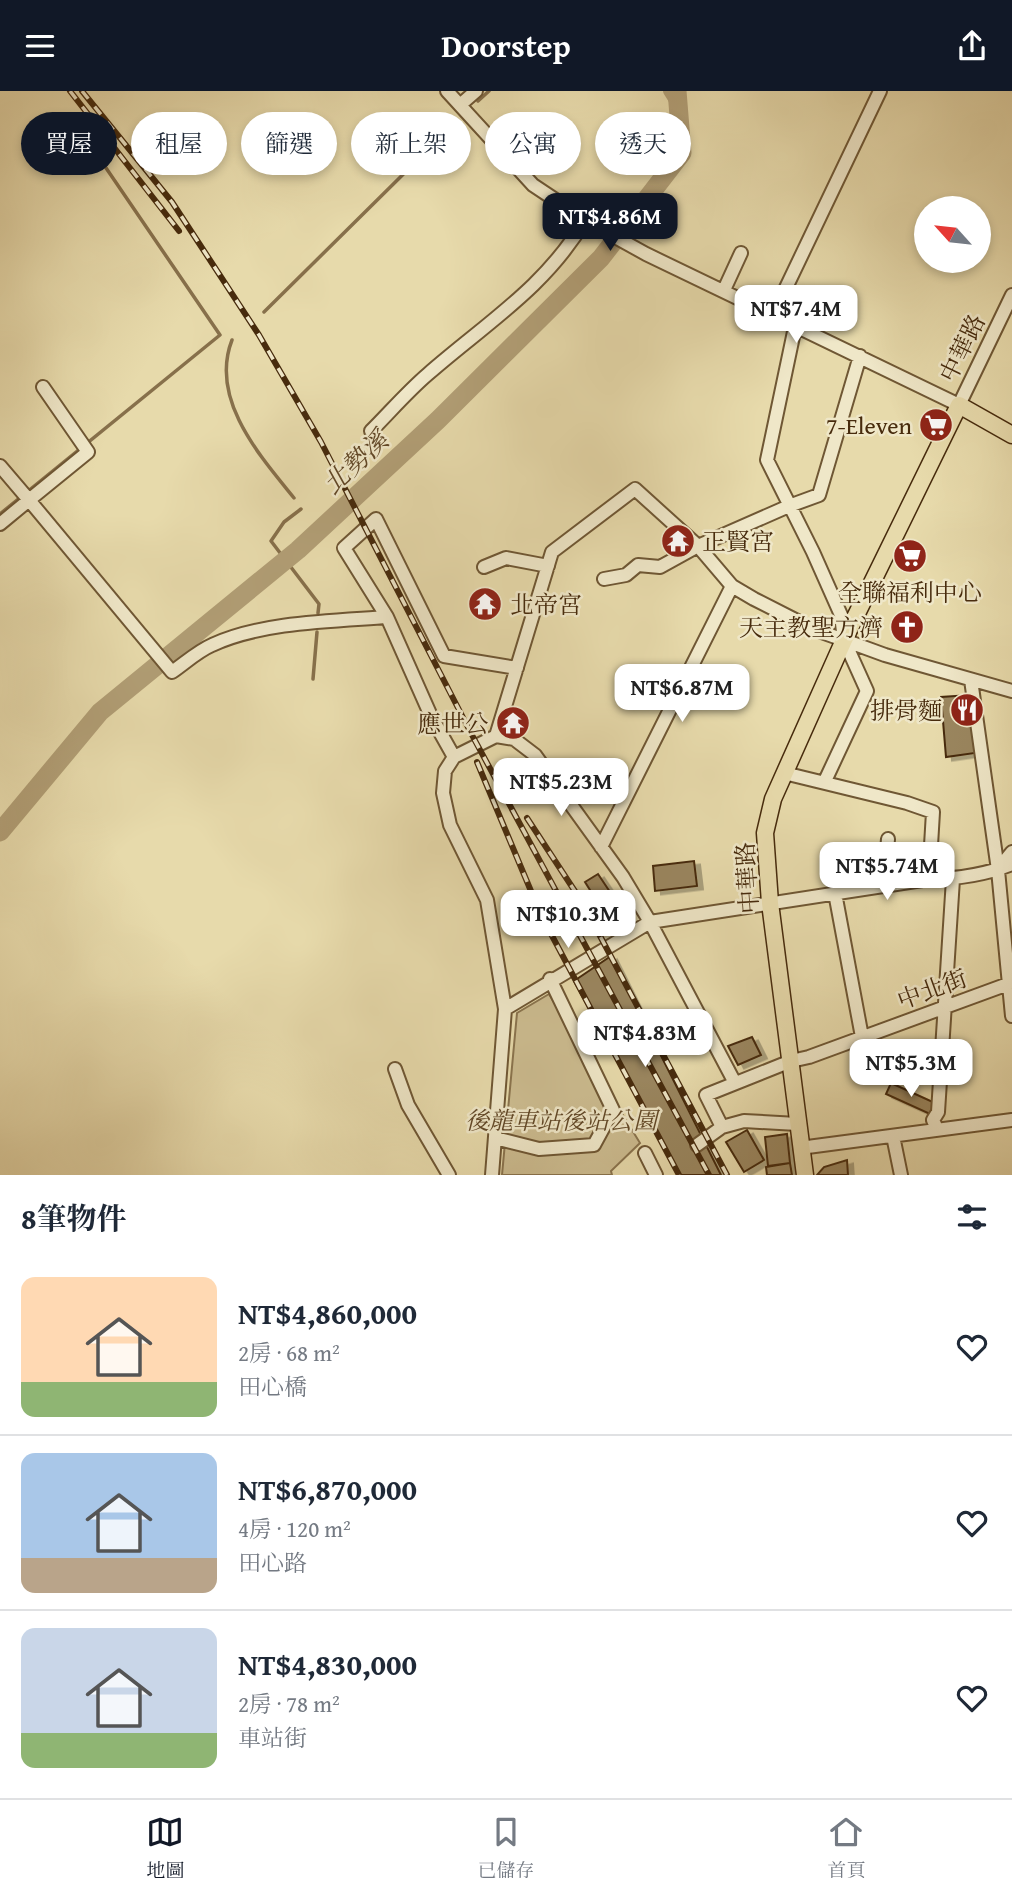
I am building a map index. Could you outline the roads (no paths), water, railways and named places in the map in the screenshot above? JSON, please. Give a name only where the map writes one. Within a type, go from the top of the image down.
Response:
[{"type":"main road","points":[[960,405],[1012,435]]},
{"type":"main road","name":"中華路","points":[[805,1175],[769,903],[765,833],[784,773],[844,641],[960,405]]},
{"type":"street","points":[[447,91],[533,185],[587,221],[646,254],[960,405]]},
{"type":"street","points":[[460,105],[476,91]]},
{"type":"street","points":[[773,315],[880,91]]},
{"type":"street","points":[[371,431],[426,375],[509,310],[534,285],[587,221]]},
{"type":"street","points":[[724,290],[741,253]]},
{"type":"street","name":"中華路","points":[[960,405],[1012,295]]},
{"type":"street","points":[[795,327],[767,460],[841,615],[844,641],[867,691],[825,781]]},
{"type":"street","points":[[604,579],[626,575],[638,565],[660,567],[698,546],[820,495],[860,356]]},
{"type":"street","points":[[0,524],[25,496],[88,453],[43,387]]},
{"type":"street","points":[[0,466],[172,672],[210,646],[234,636],[300,624],[387,617]]},
{"type":"street","points":[[496,736],[552,552],[635,489],[698,546],[732,586],[813,629],[844,641],[1012,691]]},
{"type":"street","points":[[454,757],[431,716],[387,617],[344,548],[376,519],[444,656],[517,668]]},
{"type":"street","points":[[484,567],[506,558],[548,566]]},
{"type":"street","points":[[601,847],[732,586]]},
{"type":"street","points":[[971,680],[998,870],[1012,1016]]},
{"type":"street","points":[[492,1175],[505,1009],[487,900],[450,825],[443,793],[445,771],[454,757],[496,736],[514,739],[535,755],[623,877],[650,922],[735,1083]]},
{"type":"street","points":[[784,773],[825,781],[933,812],[929,879]]},
{"type":"street","points":[[884,886],[888,839]]},
{"type":"street","points":[[998,870],[1012,852]]},
{"type":"street","points":[[505,1009],[550,979],[650,922],[929,879],[953,879],[1012,865]]},
{"type":"street","points":[[942,1128],[933,1120],[938,1112],[953,879]]},
{"type":"street","points":[[835,893],[862,1037]]},
{"type":"street","points":[[495,1138],[540,1149],[594,1145],[613,1110],[550,979]]},
{"type":"street","name":"中北街","points":[[722,1127],[706,1095],[791,1061],[809,1057],[1008,984]]},
{"type":"street","points":[[395,1069],[408,1105],[449,1175]]},
{"type":"street","points":[[800,1148],[1012,1120]]},
{"type":"street","points":[[696,1145],[722,1127],[744,1121],[797,1124]]},
{"type":"street","points":[[893,1136],[901,1175]]},
{"type":"street","points":[[645,1153],[656,1175]]},
{"type":"waterway","points":[[478,101],[489,91]]},
{"type":"waterway","points":[[668,91],[678,107]]},
{"type":"waterway","name":"北勢溪","points":[[0,832],[100,712],[298,550],[438,420],[601,258],[682,153],[677,91]]},
{"type":"waterway","points":[[0,514],[220,335],[111,175]]},
{"type":"waterway","points":[[264,312],[402,175]]},
{"type":"waterway","points":[[232,340],[227,362],[227,384],[233,405],[253,445],[294,498]]},
{"type":"waterway","name":"北勢溪","points":[[301,509],[284,522],[271,541],[319,604],[318,613]]},
{"type":"waterway","points":[[313,679],[317,632]]},
{"type":"railway","points":[[70,91],[179,231]]},
{"type":"railway","points":[[82,91],[172,202],[259,335],[321,442],[472,735],[709,1175]]},
{"type":"railway","points":[[477,762],[541,915],[679,1175]]},
{"type":"railway","points":[[527,818],[582,902],[727,1175]]},
{"type":"place","name":"7-Eleven","points":[[936,425]]},
{"type":"place","name":"正賢宮","points":[[678,541]]},
{"type":"place","name":"全聯福利中心","points":[[910,556]]},
{"type":"place","name":"北帝宮","points":[[485,604]]},
{"type":"place","name":"天主教聖方濟","points":[[907,627]]},
{"type":"place","name":"排骨麵","points":[[967,710]]},
{"type":"place","name":"應世公","points":[[513,723]]},
{"type":"park label","name":"後龍車站後站公園","points":[[561,1120]]}]
